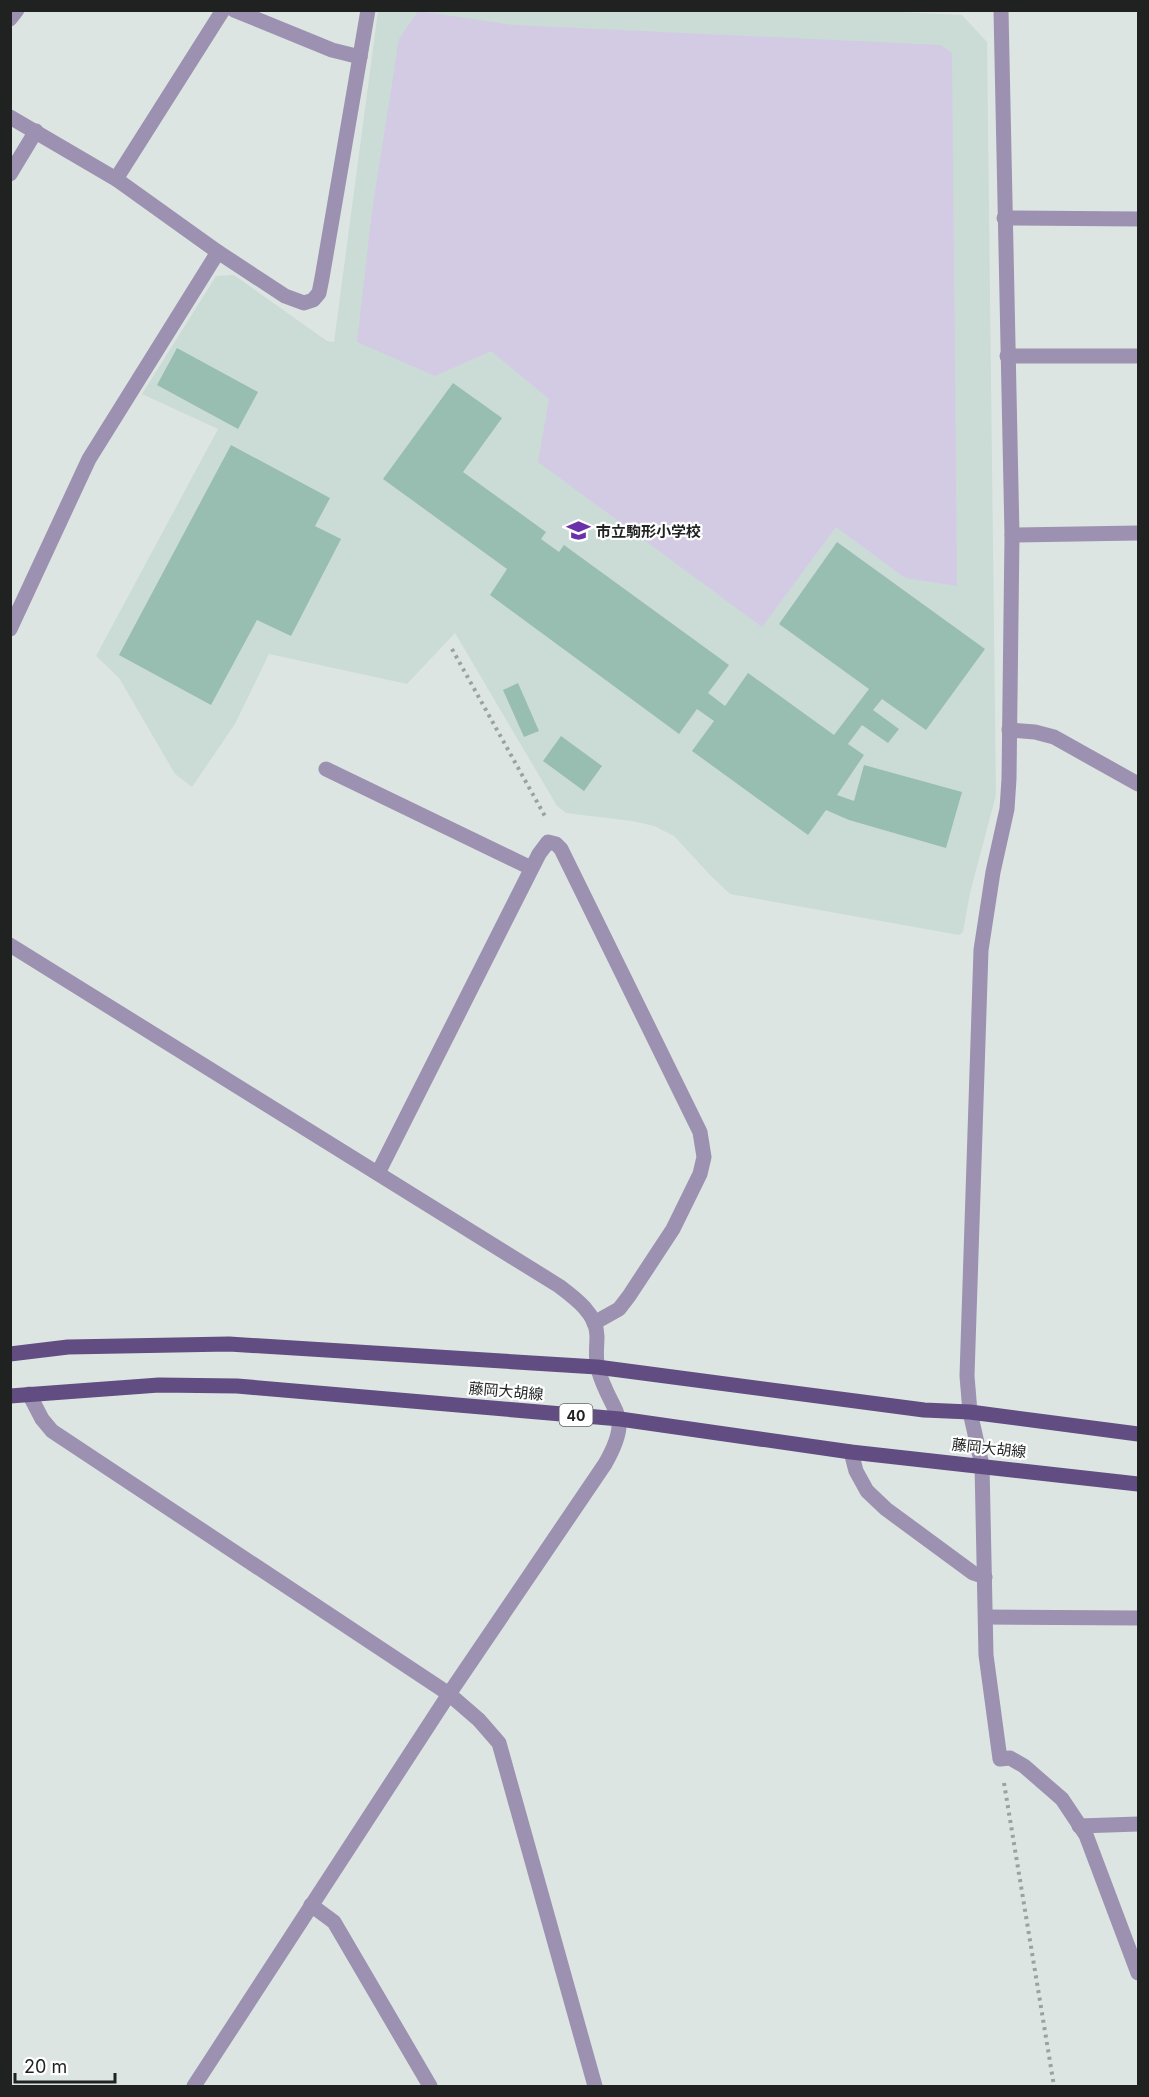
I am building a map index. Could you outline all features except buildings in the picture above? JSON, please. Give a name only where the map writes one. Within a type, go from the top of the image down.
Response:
[{"type":"main road","name":"藤岡大胡線","points":[[10,1354],[68,1347],[229,1344],[597,1367],[924,1410],[970,1412],[1138,1434]]},
{"type":"main road","name":"藤岡大胡線","points":[[10,1396],[159,1385],[237,1386],[620,1419],[852,1452],[1138,1484]]},
{"type":"street","points":[[10,19],[17,10]]},
{"type":"street","points":[[116,179],[224,10]]},
{"type":"street","points":[[234,10],[332,50],[360,57]]},
{"type":"street","points":[[10,117],[116,179],[218,252],[285,296],[304,303],[313,300],[318,293],[368,10]]},
{"type":"street","points":[[1000,10],[1012,535],[1009,730],[1007,809],[987,902],[978,991],[967,1376],[970,1412],[982,1465],[986,1655],[1000,1759],[1010,1758],[1024,1766],[1062,1799],[1086,1835],[1138,1973]]},
{"type":"street","points":[[10,174],[36,131]]},
{"type":"street","points":[[1004,218],[1138,219]]},
{"type":"street","points":[[10,629],[89,459],[218,252]]},
{"type":"street","points":[[1007,356],[1138,356]]},
{"type":"street","points":[[1012,535],[1138,533]]},
{"type":"street","points":[[1009,730],[1035,732],[1054,737],[1138,784]]},
{"type":"street","points":[[326,768],[531,868]]},
{"type":"street","points":[[378,1173],[531,868],[548,843],[556,844],[561,849],[700,1132],[705,1157],[694,1189],[678,1219],[629,1296],[619,1310],[594,1323]]},
{"type":"street","points":[[10,945],[575,1298],[589,1313],[594,1323],[597,1333],[597,1367],[620,1419],[616,1444],[605,1464],[449,1694],[194,2086]]},
{"type":"street","points":[[29,1394],[42,1419],[52,1431],[449,1694],[479,1720],[500,1743],[595,2086]]},
{"type":"street","points":[[852,1452],[856,1471],[873,1497],[973,1573],[985,1577]]},
{"type":"street","points":[[986,1617],[1138,1618]]},
{"type":"street","points":[[1079,1826],[1138,1824]]},
{"type":"street","points":[[311,1905],[334,1922],[430,2086]]},
{"type":"path","points":[[452,649],[548,822],[548,843]]},
{"type":"path","points":[[1000,1759],[1054,2086]]},
{"type":"shaded area","name":"市立駒形小学校","points":[[860,10],[962,15],[987,42],[996,795],[970,893],[963,932],[959,935],[730,894],[674,836],[654,826],[566,813],[557,806],[455,633],[407,684],[269,654],[235,724],[192,787],[175,774],[119,678],[96,656],[218,429],[142,394],[216,276],[234,275],[327,341],[334,342],[378,11]]},
{"type":"shaded area","points":[[418,11],[514,25],[941,45],[952,53],[957,586],[905,578],[836,527],[762,627],[538,462],[549,399],[491,351],[435,376],[357,342],[372,211],[399,39]]},
{"type":"place","name":"市立駒形小学校","points":[[578,531]]}]
